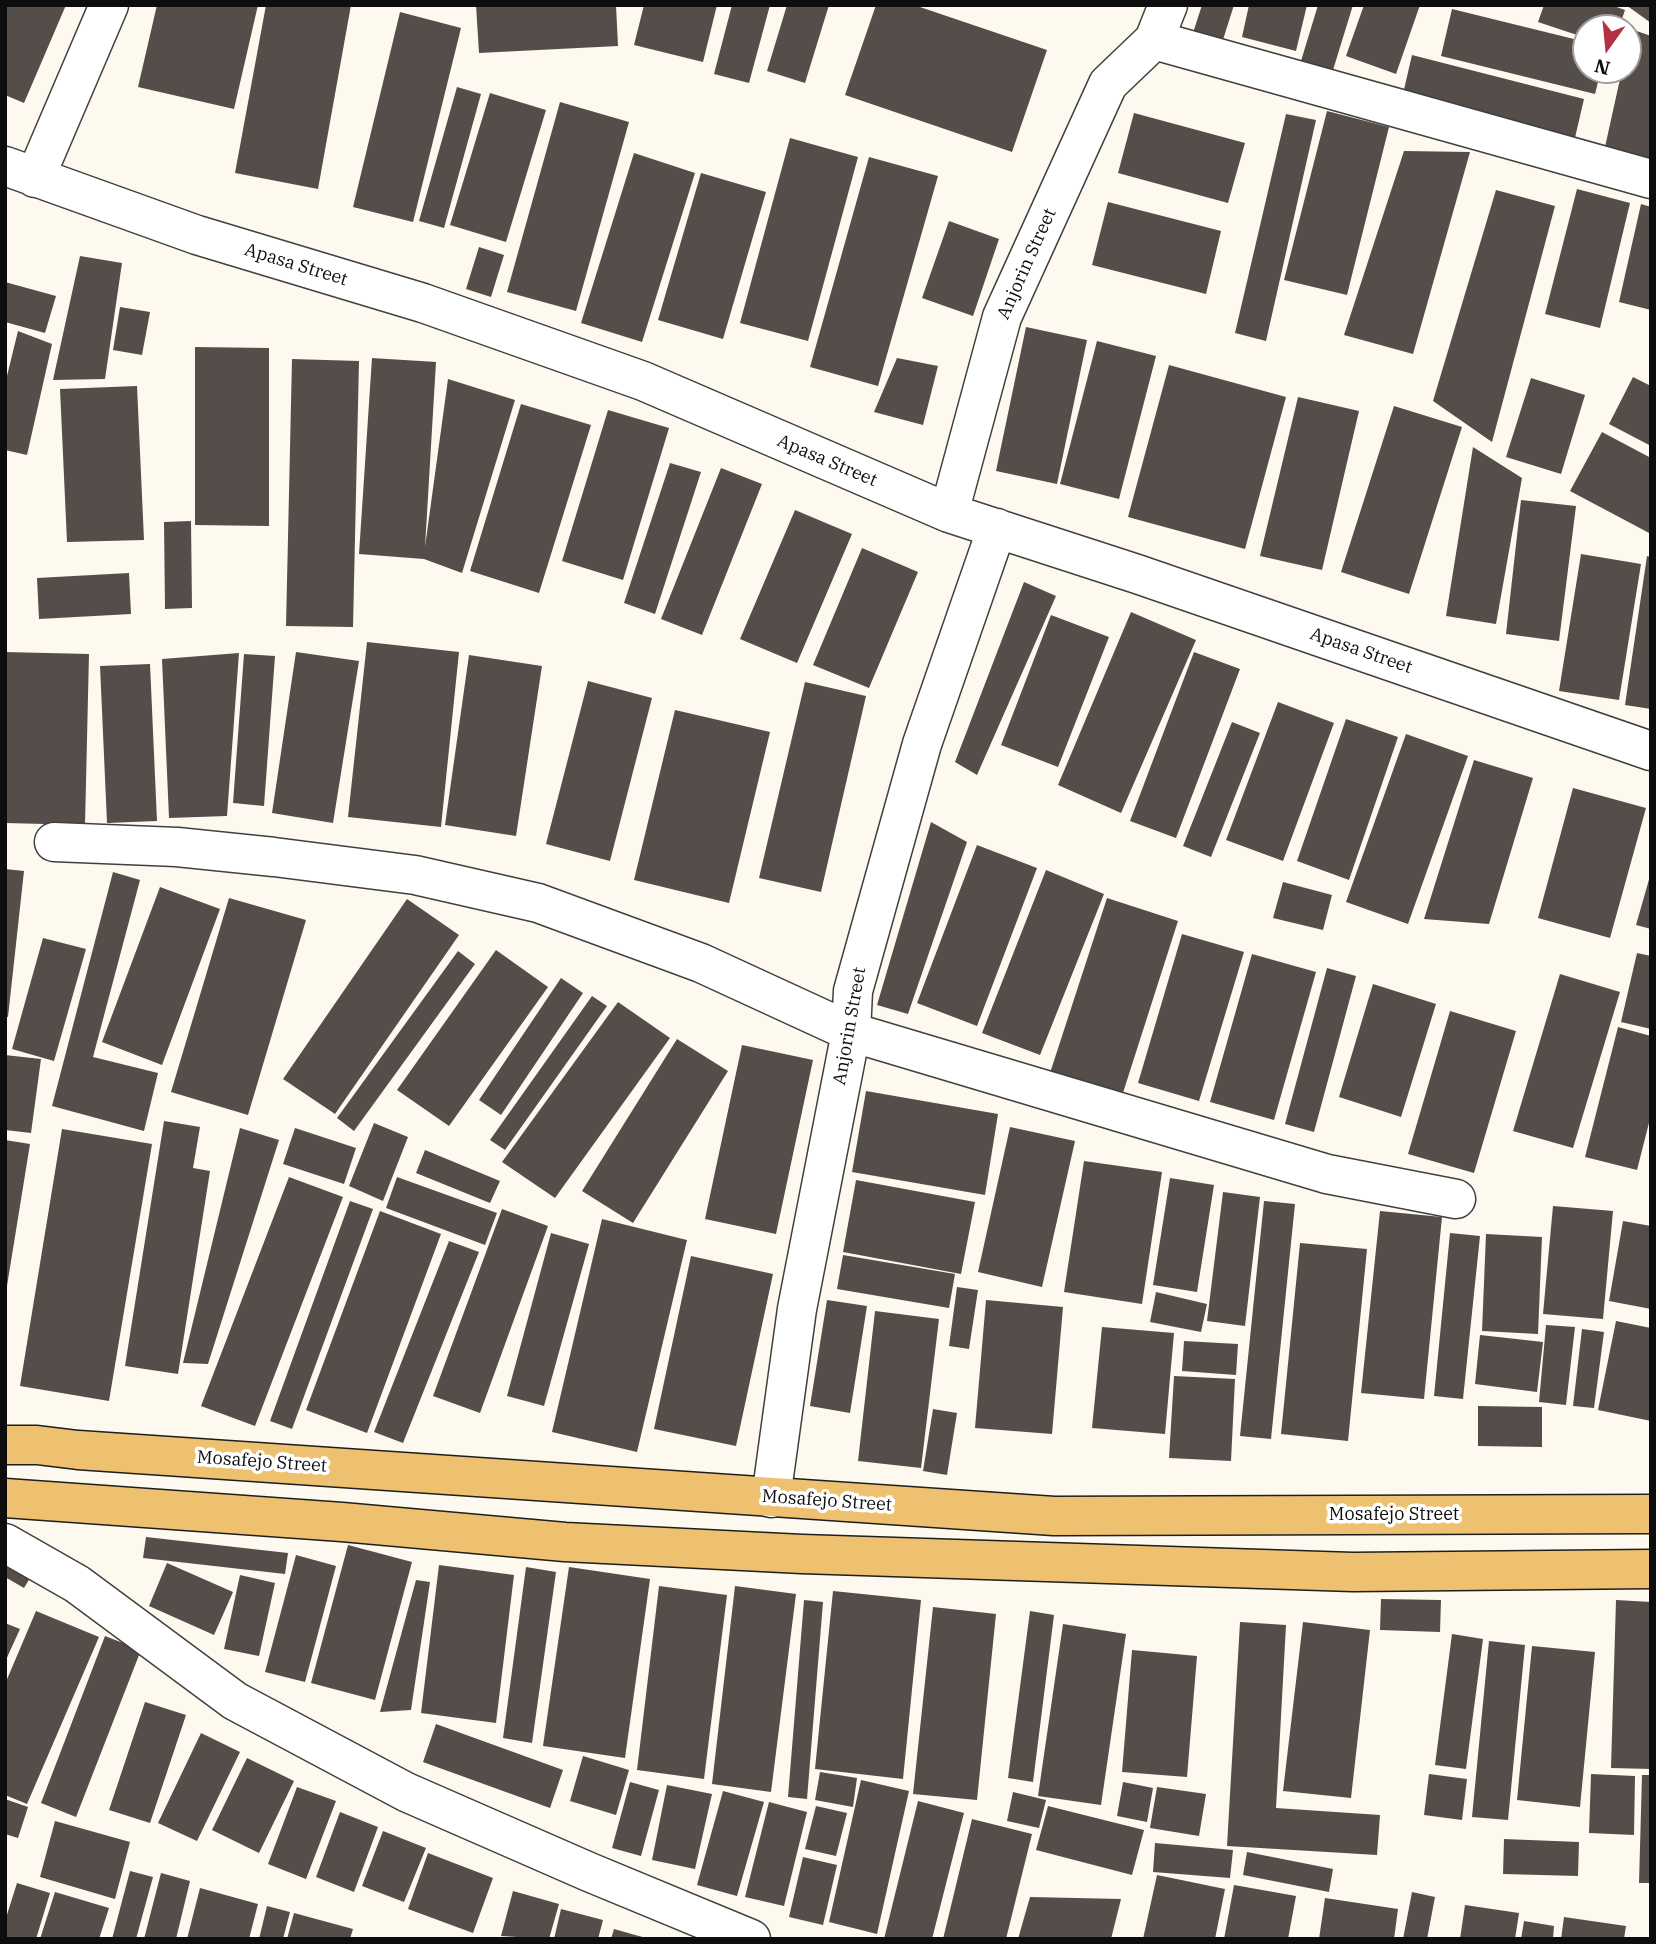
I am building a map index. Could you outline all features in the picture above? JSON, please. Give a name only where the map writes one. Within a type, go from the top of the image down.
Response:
[{"type":"main road","name":"Mosafejo Street","points":[[5,1445],[37,1445],[78,1450],[1054,1516],[1651,1514]]},
{"type":"main road","points":[[559,1483],[565,1542]]},
{"type":"main road","points":[[5,1498],[342,1522],[565,1542],[802,1554],[1353,1572],[1651,1569]]},
{"type":"street","points":[[20,172],[110,5]]},
{"type":"street","points":[[1168,5],[1154,40],[1651,179]]},
{"type":"street","name":"Anjorin Street","points":[[949,513],[1002,317],[1108,84],[1154,40]]},
{"type":"street","name":"Apasa Street","points":[[20,172],[197,235],[423,303],[643,382],[949,513],[1589,727],[1651,751]]},
{"type":"street","name":"Anjorin Street","points":[[771,1498],[797,1309],[851,1032],[853,991],[897,826],[997,528]]},
{"type":"street","points":[[54,842],[177,847],[274,857],[415,875],[526,901],[701,963],[851,1032],[1327,1174],[1456,1199]]},
{"type":"street","points":[[5,1543],[78,1584],[235,1702],[406,1792],[751,1939]]},
{"type":"building","points":[[5,5],[66,5],[24,103],[5,95]]},
{"type":"building","points":[[157,5],[258,5],[234,109],[138,87]]},
{"type":"building","points":[[266,5],[351,5],[318,189],[235,173]]},
{"type":"building","points":[[476,5],[616,5],[618,46],[479,53]]},
{"type":"building","points":[[644,5],[717,5],[703,62],[634,45]]},
{"type":"building","points":[[732,5],[770,5],[749,83],[714,74]]},
{"type":"building","points":[[787,5],[829,5],[805,83],[767,71]]},
{"type":"building","points":[[876,5],[914,5],[1047,50],[1012,152],[845,95]]},
{"type":"building","points":[[1202,5],[1234,5],[1221,46],[1192,36]]},
{"type":"building","points":[[1249,5],[1307,5],[1296,51],[1242,37]]},
{"type":"building","points":[[1318,5],[1353,5],[1333,70],[1301,61]]},
{"type":"building","points":[[1364,5],[1420,5],[1396,74],[1346,56]]},
{"type":"building","points":[[1544,5],[1611,5],[1625,10],[1624,14],[1572,14],[1572,33],[1538,22]]},
{"type":"building","points":[[1626,5],[1651,5],[1651,23],[1642,14]]},
{"type":"building","points":[[1452,9],[1572,39],[1572,84],[1598,84],[1595,94],[1441,56]]},
{"type":"building","points":[[400,12],[461,28],[413,222],[353,207]]},
{"type":"building","points":[[1642,33],[1651,36],[1651,167],[1603,156],[1619,84],[1642,84]]},
{"type":"building","points":[[1412,55],[1584,99],[1574,142],[1402,98]]},
{"type":"building","points":[[457,87],[481,94],[444,228],[419,221]]},
{"type":"building","points":[[490,93],[546,110],[506,242],[450,225]]},
{"type":"building","points":[[560,102],[629,122],[576,311],[507,292]]},
{"type":"building","points":[[1327,111],[1389,127],[1347,295],[1284,280]]},
{"type":"building","points":[[1134,113],[1245,143],[1228,203],[1118,173]]},
{"type":"building","points":[[1286,114],[1316,120],[1266,341],[1235,333]]},
{"type":"building","points":[[790,138],[858,157],[808,341],[740,323]]},
{"type":"building","points":[[1404,151],[1470,152],[1413,354],[1344,335]]},
{"type":"building","points":[[634,153],[695,173],[642,342],[581,323]]},
{"type":"building","points":[[869,157],[938,176],[878,386],[810,367]]},
{"type":"building","points":[[701,173],[766,192],[723,339],[658,320]]},
{"type":"building","points":[[1577,189],[1630,203],[1600,328],[1545,314]]},
{"type":"building","points":[[1496,190],[1555,206],[1492,442],[1433,401]]},
{"type":"building","points":[[1108,202],[1221,231],[1206,294],[1092,265]]},
{"type":"building","points":[[1641,204],[1651,207],[1651,310],[1619,302]]},
{"type":"building","points":[[949,221],[999,239],[973,316],[922,298]]},
{"type":"building","points":[[479,247],[504,255],[491,297],[466,289]]},
{"type":"building","points":[[80,256],[122,263],[105,379],[53,380]]},
{"type":"building","points":[[5,282],[56,296],[45,333],[5,322]]},
{"type":"building","points":[[120,307],[150,312],[142,355],[113,350]]},
{"type":"building","points":[[1026,327],[1087,340],[1057,484],[996,471]]},
{"type":"building","points":[[18,331],[52,344],[27,455],[5,450],[5,384]]},
{"type":"building","points":[[1097,341],[1156,356],[1119,499],[1060,484]]},
{"type":"building","points":[[195,347],[269,348],[269,526],[195,525]]},
{"type":"building","points":[[372,358],[436,362],[425,547],[448,379],[515,400],[462,573],[424,559],[359,554]]},
{"type":"building","points":[[897,358],[938,366],[923,425],[874,412]]},
{"type":"building","points":[[292,359],[359,361],[353,627],[286,626]]},
{"type":"building","points":[[1169,365],[1286,397],[1245,549],[1128,517]]},
{"type":"building","points":[[1633,377],[1651,386],[1651,446],[1609,424]]},
{"type":"building","points":[[1531,378],[1585,395],[1561,474],[1506,457]]},
{"type":"building","points":[[137,386],[144,540],[67,542],[60,389]]},
{"type":"building","points":[[1298,397],[1359,411],[1322,570],[1260,556]]},
{"type":"building","points":[[521,404],[591,425],[539,593],[470,571]]},
{"type":"building","points":[[1394,406],[1462,427],[1409,594],[1341,572]]},
{"type":"building","points":[[608,410],[669,428],[623,580],[562,561]]},
{"type":"building","points":[[1602,432],[1651,458],[1651,534],[1570,491]]},
{"type":"building","points":[[1473,447],[1522,478],[1496,624],[1446,616]]},
{"type":"building","points":[[670,463],[701,472],[655,614],[624,603]]},
{"type":"building","points":[[721,468],[762,484],[702,635],[661,619]]},
{"type":"building","points":[[1521,500],[1576,506],[1559,641],[1506,634]]},
{"type":"building","points":[[795,510],[852,534],[797,663],[740,639]]},
{"type":"building","points":[[191,521],[192,608],[165,609],[164,522]]},
{"type":"building","points":[[862,548],[918,572],[869,688],[813,665]]},
{"type":"building","points":[[1581,554],[1641,564],[1619,700],[1559,691]]},
{"type":"building","points":[[1647,556],[1651,557],[1651,709],[1625,705]]},
{"type":"building","points":[[129,573],[131,614],[39,619],[37,578]]},
{"type":"building","points":[[1024,582],[1056,596],[977,775],[955,762]]},
{"type":"building","points":[[1131,612],[1196,640],[1121,813],[1058,785]]},
{"type":"building","points":[[1051,615],[1109,637],[1058,767],[1001,745]]},
{"type":"building","points":[[367,642],[459,652],[441,827],[348,817]]},
{"type":"building","points":[[5,652],[89,654],[85,825],[5,823]]},
{"type":"building","points":[[296,652],[359,661],[333,823],[272,813]]},
{"type":"building","points":[[1194,652],[1240,669],[1176,838],[1130,821]]},
{"type":"building","points":[[239,653],[227,816],[169,818],[162,659]]},
{"type":"building","points":[[244,654],[275,656],[264,806],[233,803]]},
{"type":"building","points":[[469,655],[542,666],[516,836],[445,825]]},
{"type":"building","points":[[150,664],[157,821],[107,823],[100,666]]},
{"type":"building","points":[[588,681],[652,698],[610,861],[546,844]]},
{"type":"building","points":[[805,682],[866,696],[821,892],[759,878]]},
{"type":"building","points":[[1278,702],[1334,723],[1283,861],[1226,840]]},
{"type":"building","points":[[675,710],[770,732],[729,903],[634,880]]},
{"type":"building","points":[[1346,719],[1398,737],[1349,880],[1297,861]]},
{"type":"building","points":[[1232,722],[1260,733],[1211,857],[1183,846]]},
{"type":"building","points":[[1406,734],[1468,756],[1408,924],[1346,902]]},
{"type":"building","points":[[1474,760],[1533,778],[1489,924],[1424,919]]},
{"type":"building","points":[[1573,788],[1646,808],[1610,938],[1538,918]]},
{"type":"building","points":[[931,822],[967,842],[908,1014],[877,1005]]},
{"type":"building","points":[[977,845],[1037,868],[977,1026],[917,1003]]},
{"type":"building","points":[[5,869],[24,871],[8,1017],[5,1017]]},
{"type":"building","points":[[1046,870],[1104,894],[1040,1055],[982,1033]]},
{"type":"building","points":[[113,872],[140,880],[93,1057],[158,1073],[144,1131],[52,1106]]},
{"type":"building","points":[[1651,877],[1651,929],[1636,925]]},
{"type":"building","points":[[1283,882],[1332,895],[1323,930],[1273,918]]},
{"type":"building","points":[[160,887],[220,909],[162,1065],[102,1042]]},
{"type":"building","points":[[229,898],[306,920],[248,1115],[171,1092]]},
{"type":"building","points":[[1107,898],[1178,921],[1121,1099],[1049,1076]]},
{"type":"building","points":[[407,899],[459,935],[335,1114],[283,1079]]},
{"type":"building","points":[[1182,934],[1244,952],[1199,1101],[1138,1083]]},
{"type":"building","points":[[43,938],[86,949],[54,1061],[12,1049]]},
{"type":"building","points":[[496,950],[548,987],[449,1126],[397,1090]]},
{"type":"building","points":[[458,951],[475,964],[354,1131],[337,1118]]},
{"type":"building","points":[[1637,953],[1651,956],[1651,1029],[1621,1022]]},
{"type":"building","points":[[1252,954],[1316,972],[1274,1120],[1210,1102]]},
{"type":"building","points":[[1327,968],[1356,976],[1314,1132],[1285,1124]]},
{"type":"building","points":[[1560,974],[1620,992],[1573,1148],[1513,1131]]},
{"type":"building","points":[[561,978],[583,993],[501,1115],[479,1100]]},
{"type":"building","points":[[1373,984],[1436,1004],[1401,1117],[1339,1097]]},
{"type":"building","points":[[592,996],[607,1006],[505,1150],[490,1140]]},
{"type":"building","points":[[618,1002],[670,1038],[555,1198],[502,1162]]},
{"type":"building","points":[[1450,1011],[1516,1031],[1474,1173],[1408,1154]]},
{"type":"building","points":[[1618,1027],[1651,1036],[1651,1115],[1637,1170],[1585,1157]]},
{"type":"building","points":[[677,1039],[728,1071],[633,1223],[582,1191]]},
{"type":"building","points":[[742,1045],[813,1060],[776,1234],[705,1219]]},
{"type":"building","points":[[5,1055],[41,1059],[31,1133],[5,1130]]},
{"type":"building","points":[[866,1091],[998,1114],[985,1195],[852,1172]]},
{"type":"building","points":[[164,1121],[200,1127],[193,1168],[210,1171],[178,1374],[125,1366]]},
{"type":"building","points":[[374,1123],[408,1137],[383,1201],[349,1186]]},
{"type":"building","points":[[1010,1127],[1075,1141],[1042,1287],[978,1272]]},
{"type":"building","points":[[240,1128],[279,1140],[208,1364],[183,1363]]},
{"type":"building","points":[[295,1128],[356,1148],[344,1184],[283,1164]]},
{"type":"building","points":[[62,1129],[152,1144],[109,1401],[20,1386]]},
{"type":"building","points":[[5,1140],[30,1144],[7,1286],[5,1286]]},
{"type":"building","points":[[425,1150],[500,1181],[490,1203],[416,1173]]},
{"type":"building","points":[[1084,1161],[1162,1172],[1142,1304],[1064,1292]]},
{"type":"building","points":[[289,1177],[343,1197],[255,1426],[201,1406]]},
{"type":"building","points":[[397,1177],[497,1213],[485,1245],[386,1208]]},
{"type":"building","points":[[1170,1178],[1214,1185],[1197,1292],[1153,1285]]},
{"type":"building","points":[[856,1180],[975,1202],[961,1274],[843,1252]]},
{"type":"building","points":[[1223,1192],[1260,1197],[1245,1326],[1207,1321]]},
{"type":"building","points":[[350,1201],[373,1209],[292,1429],[270,1421]]},
{"type":"building","points":[[1264,1201],[1295,1204],[1271,1439],[1240,1436]]},
{"type":"building","points":[[1553,1206],[1613,1211],[1603,1319],[1543,1314]]},
{"type":"building","points":[[502,1209],[548,1226],[480,1413],[433,1396]]},
{"type":"building","points":[[380,1211],[441,1234],[367,1433],[306,1410]]},
{"type":"building","points":[[1380,1211],[1442,1217],[1424,1399],[1361,1393]]},
{"type":"building","points":[[602,1219],[687,1240],[637,1452],[552,1432]]},
{"type":"building","points":[[1623,1221],[1651,1226],[1651,1309],[1609,1301]]},
{"type":"building","points":[[551,1233],[589,1244],[544,1406],[507,1396]]},
{"type":"building","points":[[1450,1233],[1480,1236],[1463,1399],[1434,1396]]},
{"type":"building","points":[[1486,1234],[1542,1237],[1538,1334],[1482,1331]]},
{"type":"building","points":[[449,1241],[479,1252],[403,1443],[374,1432]]},
{"type":"building","points":[[1300,1243],[1367,1249],[1348,1441],[1281,1434]]},
{"type":"building","points":[[843,1255],[955,1274],[949,1308],[837,1289]]},
{"type":"building","points":[[691,1256],[773,1274],[736,1446],[654,1429]]},
{"type":"building","points":[[957,1287],[978,1290],[969,1349],[949,1346]]},
{"type":"building","points":[[1156,1292],[1207,1304],[1201,1332],[1150,1322]]},
{"type":"building","points":[[827,1300],[867,1306],[850,1413],[810,1406]]},
{"type":"building","points":[[986,1300],[1063,1307],[1052,1434],[975,1428]]},
{"type":"building","points":[[875,1311],[939,1319],[921,1468],[858,1461]]},
{"type":"building","points":[[1616,1321],[1651,1328],[1651,1421],[1598,1410]]},
{"type":"building","points":[[1546,1325],[1575,1327],[1566,1405],[1539,1402]]},
{"type":"building","points":[[1102,1327],[1174,1333],[1165,1434],[1092,1428]]},
{"type":"building","points":[[1582,1329],[1604,1332],[1594,1408],[1573,1406]]},
{"type":"building","points":[[1480,1335],[1543,1342],[1537,1392],[1475,1384]]},
{"type":"building","points":[[1184,1341],[1238,1344],[1236,1375],[1182,1371]]},
{"type":"building","points":[[1174,1376],[1235,1379],[1231,1461],[1169,1458]]},
{"type":"building","points":[[1478,1406],[1542,1407],[1542,1447],[1478,1446]]},
{"type":"building","points":[[933,1409],[957,1413],[947,1475],[923,1471]]},
{"type":"building","points":[[146,1537],[288,1553],[285,1574],[143,1558]]},
{"type":"building","points":[[348,1545],[412,1562],[375,1700],[311,1683]]},
{"type":"building","points":[[5,1549],[36,1568],[24,1588],[5,1577]]},
{"type":"building","points":[[296,1555],[336,1566],[305,1682],[265,1672]]},
{"type":"building","points":[[167,1563],[233,1592],[214,1635],[149,1606]]},
{"type":"building","points":[[439,1565],[514,1575],[496,1723],[421,1713]]},
{"type":"building","points":[[526,1567],[556,1572],[532,1743],[503,1738]]},
{"type":"building","points":[[569,1567],[650,1579],[625,1758],[543,1746]]},
{"type":"building","points":[[240,1575],[275,1583],[259,1656],[224,1649]]},
{"type":"building","points":[[416,1580],[430,1582],[411,1710],[380,1712]]},
{"type":"building","points":[[659,1586],[727,1595],[704,1779],[637,1770]]},
{"type":"building","points":[[735,1586],[796,1594],[771,1792],[712,1784]]},
{"type":"building","points":[[833,1591],[921,1600],[903,1779],[815,1769]]},
{"type":"building","points":[[1381,1599],[1441,1600],[1440,1632],[1380,1630]]},
{"type":"building","points":[[804,1600],[823,1602],[807,1799],[788,1797]]},
{"type":"building","points":[[1616,1600],[1651,1602],[1651,1769],[1611,1768]]},
{"type":"building","points":[[933,1607],[996,1614],[977,1800],[913,1794]]},
{"type":"building","points":[[36,1611],[99,1637],[27,1804],[5,1795],[5,1684]]},
{"type":"building","points":[[1030,1611],[1054,1615],[1033,1782],[1008,1778]]},
{"type":"building","points":[[1240,1622],[1286,1625],[1276,1808],[1380,1815],[1377,1855],[1227,1846]]},
{"type":"building","points":[[1303,1622],[1370,1630],[1351,1798],[1283,1791]]},
{"type":"building","points":[[5,1623],[20,1629],[5,1662]]},
{"type":"building","points":[[1063,1624],[1126,1634],[1101,1805],[1038,1796]]},
{"type":"building","points":[[1452,1634],[1483,1639],[1466,1769],[1435,1765]]},
{"type":"building","points":[[105,1636],[141,1650],[76,1817],[41,1803]]},
{"type":"building","points":[[1489,1641],[1525,1645],[1508,1820],[1472,1817]]},
{"type":"building","points":[[1532,1646],[1595,1652],[1580,1807],[1517,1800]]},
{"type":"building","points":[[1132,1650],[1197,1656],[1187,1777],[1122,1772]]},
{"type":"building","points":[[145,1702],[186,1715],[150,1823],[109,1810]]},
{"type":"building","points":[[436,1724],[563,1770],[550,1808],[423,1762]]},
{"type":"building","points":[[201,1733],[240,1752],[197,1841],[158,1823]]},
{"type":"building","points":[[583,1756],[629,1770],[616,1815],[570,1801]]},
{"type":"building","points":[[247,1758],[294,1781],[259,1853],[212,1830]]},
{"type":"building","points":[[820,1772],[857,1778],[853,1807],[815,1800]]},
{"type":"building","points":[[1429,1774],[1467,1779],[1462,1820],[1424,1815]]},
{"type":"building","points":[[1591,1774],[1635,1776],[1634,1835],[1589,1833]]},
{"type":"building","points":[[1642,1775],[1651,1775],[1651,1883],[1639,1883]]},
{"type":"building","points":[[861,1780],[909,1791],[877,1934],[829,1922]]},
{"type":"building","points":[[630,1782],[659,1790],[641,1856],[612,1848]]},
{"type":"building","points":[[1123,1782],[1153,1788],[1147,1822],[1117,1816]]},
{"type":"building","points":[[667,1785],[712,1794],[695,1869],[652,1860]]},
{"type":"building","points":[[297,1787],[336,1801],[306,1879],[268,1864]]},
{"type":"building","points":[[1157,1787],[1206,1794],[1199,1836],[1150,1828]]},
{"type":"building","points":[[723,1791],[764,1802],[737,1896],[697,1885]]},
{"type":"building","points":[[1013,1792],[1046,1800],[1039,1828],[1007,1821]]},
{"type":"building","points":[[5,1799],[28,1807],[18,1838],[5,1834]]},
{"type":"building","points":[[918,1801],[964,1813],[932,1939],[884,1939]]},
{"type":"building","points":[[769,1802],[807,1812],[784,1906],[745,1897]]},
{"type":"building","points":[[816,1806],[847,1813],[836,1856],[805,1849]]},
{"type":"building","points":[[1048,1806],[1144,1830],[1132,1875],[1036,1850]]},
{"type":"building","points":[[340,1812],[378,1827],[354,1892],[316,1877]]},
{"type":"building","points":[[972,1819],[1032,1834],[1006,1939],[943,1939]]},
{"type":"building","points":[[55,1821],[130,1842],[115,1899],[40,1877]]},
{"type":"building","points":[[383,1831],[426,1848],[404,1902],[362,1886]]},
{"type":"building","points":[[1504,1839],[1579,1842],[1578,1876],[1503,1874]]},
{"type":"building","points":[[1155,1843],[1233,1850],[1230,1878],[1153,1872]]},
{"type":"building","points":[[1247,1852],[1333,1869],[1329,1892],[1243,1875]]},
{"type":"building","points":[[428,1853],[493,1878],[473,1933],[408,1909]]},
{"type":"building","points":[[803,1857],[837,1865],[823,1925],[789,1917]]},
{"type":"building","points":[[130,1871],[153,1877],[136,1939],[112,1939]]},
{"type":"building","points":[[161,1873],[190,1881],[176,1939],[144,1939]]},
{"type":"building","points":[[1157,1875],[1225,1889],[1215,1939],[1143,1939]]},
{"type":"building","points":[[17,1883],[50,1893],[36,1939],[5,1939],[5,1921]]},
{"type":"building","points":[[1234,1885],[1296,1896],[1288,1939],[1224,1939]]},
{"type":"building","points":[[200,1888],[258,1904],[249,1939],[187,1939]]},
{"type":"building","points":[[513,1891],[559,1904],[549,1939],[501,1936]]},
{"type":"building","points":[[55,1892],[109,1908],[99,1939],[40,1939]]},
{"type":"building","points":[[1412,1892],[1435,1897],[1427,1939],[1403,1939]]},
{"type":"building","points":[[1030,1897],[1121,1899],[1111,1939],[1018,1939]]},
{"type":"building","points":[[1325,1898],[1398,1909],[1394,1939],[1319,1939]]},
{"type":"building","points":[[1465,1905],[1519,1913],[1515,1939],[1460,1939]]},
{"type":"building","points":[[267,1906],[290,1912],[283,1939],[259,1939]]},
{"type":"building","points":[[561,1909],[603,1920],[598,1939],[554,1939]]},
{"type":"building","points":[[294,1913],[353,1929],[350,1939],[287,1939]]},
{"type":"building","points":[[1564,1917],[1626,1926],[1624,1939],[1561,1939]]},
{"type":"building","points":[[1524,1921],[1554,1926],[1553,1939],[1521,1939]]},
{"type":"building","points":[[614,1929],[646,1938],[646,1939],[611,1939]]}]
